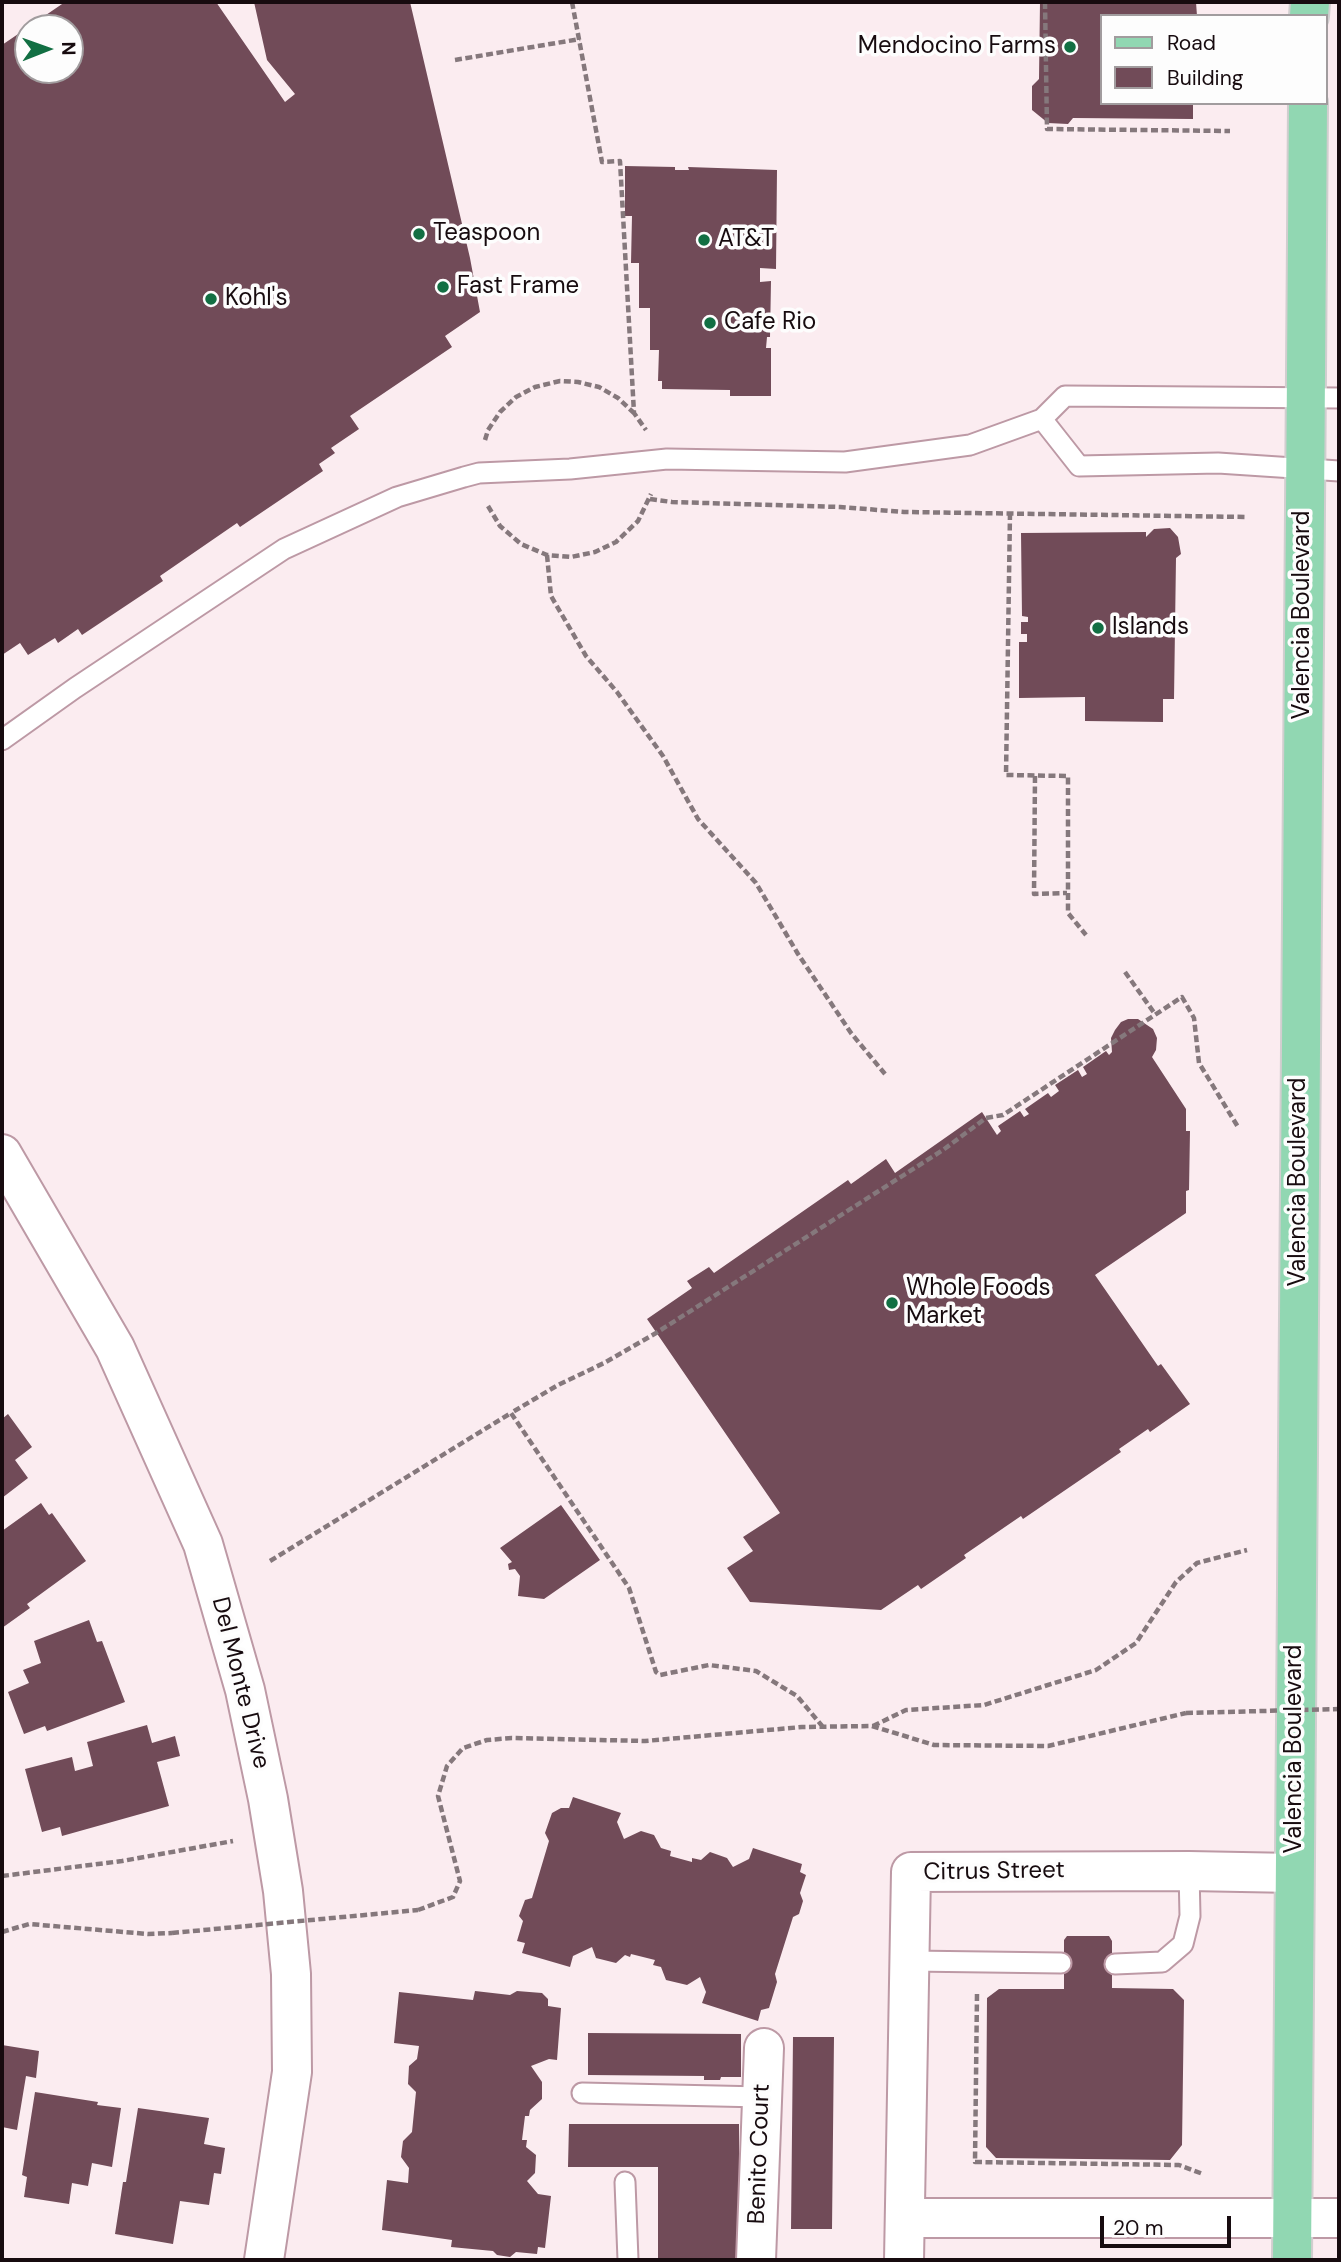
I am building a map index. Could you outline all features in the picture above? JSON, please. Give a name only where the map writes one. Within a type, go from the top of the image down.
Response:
[{"type":"main road","name":"Valencia Boulevard","points":[[1292,2260],[1294,1873],[1322,470],[1322,398],[1308,105]]},
{"type":"street","name":"Del Monte Drive","points":[[2,1153],[116,1348],[203,1544],[245,1690],[271,1812],[283,1891],[291,1974],[292,2072],[264,2260]]},
{"type":"street","name":"Citrus Street","points":[[904,2260],[911,1872],[1294,1873]]},
{"type":"street","name":"Benito Court","points":[[756,2260],[764,2048]]},
{"type":"street","points":[[906,2218],[1339,2218]]},
{"type":"lane","points":[[2,740],[75,688],[284,549],[411,493],[479,473],[570,469],[667,458],[845,462],[970,445],[1042,419],[1065,396],[1322,398]]},
{"type":"lane","points":[[1042,419],[1079,466],[1218,463],[1322,470]]},
{"type":"lane","points":[[1115,1964],[1163,1962],[1183,1944],[1190,1916],[1189,1871]]},
{"type":"lane","points":[[910,1961],[1061,1963]]},
{"type":"lane","points":[[582,2093],[762,2097]]},
{"type":"lane","points":[[625,2182],[628,2260]]},
{"type":"path","points":[[572,2],[602,162],[620,161],[634,413]]},
{"type":"path","points":[[1045,2],[1047,129],[1230,131]]},
{"type":"path","points":[[455,60],[580,39]]},
{"type":"path","points":[[650,499],[904,512],[1248,517]]},
{"type":"path","points":[[1010,513],[1006,775],[1068,776],[1068,913],[1086,935]]},
{"type":"path","points":[[547,555],[551,596],[586,656],[617,692],[663,756],[698,819],[756,883],[798,954],[851,1033],[885,1074]]},
{"type":"path","points":[[1035,776],[1034,894],[1067,893]]},
{"type":"path","points":[[1125,972],[1155,1014]]},
{"type":"path","points":[[270,1561],[558,1385],[604,1363],[656,1333],[943,1150],[986,1118],[1003,1115],[1182,997],[1194,1017],[1199,1063],[1238,1127]]},
{"type":"path","points":[[511,1413],[629,1588],[656,1672],[660,1675],[709,1665],[755,1671],[797,1696],[823,1727]]},
{"type":"path","points":[[872,1726],[906,1710],[984,1705],[1096,1670],[1136,1643],[1176,1582],[1197,1563],[1247,1550]]},
{"type":"path","points":[[2,1932],[29,1924],[148,1934],[172,1933],[418,1910],[453,1897],[460,1881],[438,1796],[447,1766],[463,1748],[487,1740],[512,1738],[645,1741],[823,1727],[872,1726],[934,1745],[1048,1746],[1186,1713],[1339,1709]]},
{"type":"path","points":[[2,1876],[122,1861],[234,1840]]},
{"type":"path","points":[[977,1962],[975,2162],[1179,2165],[1205,2175]]},
{"type":"building","name":"Kohl's","points":[[65,2],[216,2],[285,102],[295,94],[267,60],[254,2],[410,2],[470,258],[480,312],[445,336],[452,347],[350,416],[359,429],[331,448],[335,453],[319,464],[323,471],[240,527],[237,523],[160,576],[163,581],[82,635],[78,629],[58,643],[55,638],[28,655],[20,643],[2,655],[2,45],[14,37],[14,84],[84,84],[84,14],[47,14]]},
{"type":"building","name":"Mendocino Farms","points":[[1040,2],[1196,2],[1197,14],[1100,14],[1100,105],[1193,105],[1193,119],[1073,118],[1068,124],[1048,123],[1032,110],[1032,86],[1039,79]]},
{"type":"building","points":[[625,166],[675,167],[675,170],[689,170],[688,167],[777,170],[776,269],[760,268],[760,282],[771,281],[770,337],[767,337],[766,348],[771,348],[771,396],[730,396],[730,390],[662,389],[662,381],[658,381],[659,350],[650,350],[650,308],[639,308],[639,263],[631,263],[632,216],[625,216]]},
{"type":"building","name":"Islands","points":[[1170,528],[1178,537],[1181,554],[1176,558],[1174,699],[1163,699],[1163,722],[1085,721],[1085,697],[1019,698],[1019,642],[1027,642],[1027,634],[1021,634],[1021,622],[1028,622],[1028,617],[1022,616],[1021,533],[1146,532],[1146,537],[1154,529]]},
{"type":"building","name":"Whole Foods Market","points":[[1138,1019],[1153,1029],[1157,1038],[1152,1057],[1186,1109],[1186,1131],[1190,1131],[1189,1190],[1186,1191],[1186,1213],[1095,1275],[1158,1366],[1161,1364],[1190,1404],[1150,1432],[1148,1429],[1119,1449],[1121,1452],[1023,1519],[1021,1516],[964,1555],[966,1558],[921,1589],[918,1585],[881,1610],[750,1602],[727,1568],[753,1551],[743,1537],[780,1513],[647,1319],[692,1288],[687,1281],[709,1267],[714,1273],[848,1180],[851,1184],[886,1159],[895,1173],[982,1112],[997,1135],[1001,1131],[998,1126],[1020,1111],[1024,1117],[1029,1114],[1025,1109],[1048,1093],[1051,1097],[1059,1091],[1055,1085],[1078,1070],[1082,1077],[1087,1074],[1083,1067],[1106,1051],[1109,1055],[1112,1052],[1111,1038],[1115,1030],[1121,1022]]},
{"type":"building","points":[[8,1414],[32,1447],[15,1460],[28,1478],[2,1498],[2,1419]]},
{"type":"building","points":[[41,1503],[49,1515],[52,1513],[86,1561],[27,1604],[30,1608],[2,1628],[2,1531]]},
{"type":"building","points":[[561,1505],[600,1560],[544,1599],[518,1596],[520,1576],[515,1569],[509,1570],[508,1564],[512,1562],[500,1548]]},
{"type":"building","points":[[89,1620],[97,1642],[102,1641],[125,1702],[47,1731],[45,1726],[24,1734],[8,1692],[29,1683],[23,1670],[41,1663],[34,1641]]},
{"type":"building","points":[[147,1725],[152,1743],[175,1736],[180,1756],[157,1762],[169,1806],[62,1836],[60,1827],[42,1832],[25,1769],[72,1757],[75,1771],[93,1766],[87,1742]]},
{"type":"building","points":[[573,1797],[621,1813],[617,1822],[624,1839],[641,1831],[654,1835],[661,1848],[671,1851],[670,1856],[692,1862],[692,1858],[701,1860],[710,1852],[727,1858],[733,1867],[749,1859],[753,1848],[802,1864],[800,1872],[806,1875],[800,1893],[803,1901],[799,1914],[793,1917],[775,1974],[777,1982],[769,2008],[761,2010],[758,2021],[702,2003],[706,1992],[700,1977],[687,1985],[666,1980],[661,1967],[653,1965],[655,1960],[631,1954],[630,1957],[625,1955],[616,1963],[596,1958],[592,1947],[573,1956],[570,1967],[522,1953],[525,1943],[517,1941],[523,1921],[519,1916],[525,1900],[532,1898],[549,1841],[545,1833],[552,1813],[561,1808],[569,1808]]},
{"type":"building","points":[[1067,1936],[1109,1936],[1112,1941],[1112,1988],[1173,1989],[1184,2000],[1182,2145],[1170,2160],[996,2158],[986,2147],[987,1998],[999,1989],[1064,1989],[1064,1940]]},
{"type":"building","points":[[475,1991],[510,1995],[517,1991],[542,1993],[548,1999],[548,2006],[561,2008],[557,2060],[549,2059],[531,2066],[542,2082],[542,2099],[530,2110],[529,2116],[525,2116],[522,2140],[527,2140],[526,2147],[536,2155],[535,2173],[527,2181],[538,2194],[551,2196],[545,2248],[538,2247],[537,2254],[516,2252],[510,2257],[497,2255],[493,2251],[451,2247],[452,2240],[382,2230],[387,2180],[408,2183],[409,2168],[401,2157],[403,2141],[412,2132],[416,2092],[408,2084],[409,2066],[417,2059],[419,2046],[394,2043],[399,1992],[473,2000]]},
{"type":"building","points":[[588,2033],[741,2034],[741,2077],[704,2080],[704,2076],[588,2075]]},
{"type":"building","points":[[793,2037],[834,2037],[832,2229],[791,2229]]},
{"type":"building","points":[[2,2045],[39,2051],[36,2078],[26,2076],[17,2130],[2,2127]]},
{"type":"building","points":[[35,2092],[121,2108],[112,2167],[92,2163],[88,2186],[72,2183],[69,2204],[24,2197],[27,2177],[22,2175]]},
{"type":"building","points":[[138,2108],[209,2118],[204,2144],[225,2148],[221,2174],[214,2173],[209,2205],[180,2201],[173,2244],[115,2234]]},
{"type":"building","points":[[569,2124],[739,2124],[739,2260],[658,2260],[658,2167],[568,2167]]},
{"type":"place","name":"Mendocino Farms","points":[[1070,47]]},
{"type":"place","name":"Teaspoon","points":[[419,234]]},
{"type":"place","name":"AT&T","points":[[704,240]]},
{"type":"place","name":"Fast Frame","points":[[443,287]]},
{"type":"place","name":"Kohl's","points":[[211,299]]},
{"type":"place","name":"Cafe Rio","points":[[710,323]]},
{"type":"place","name":"Islands","points":[[1098,628]]},
{"type":"place","name":"Whole Foods Market","points":[[892,1303]]}]
